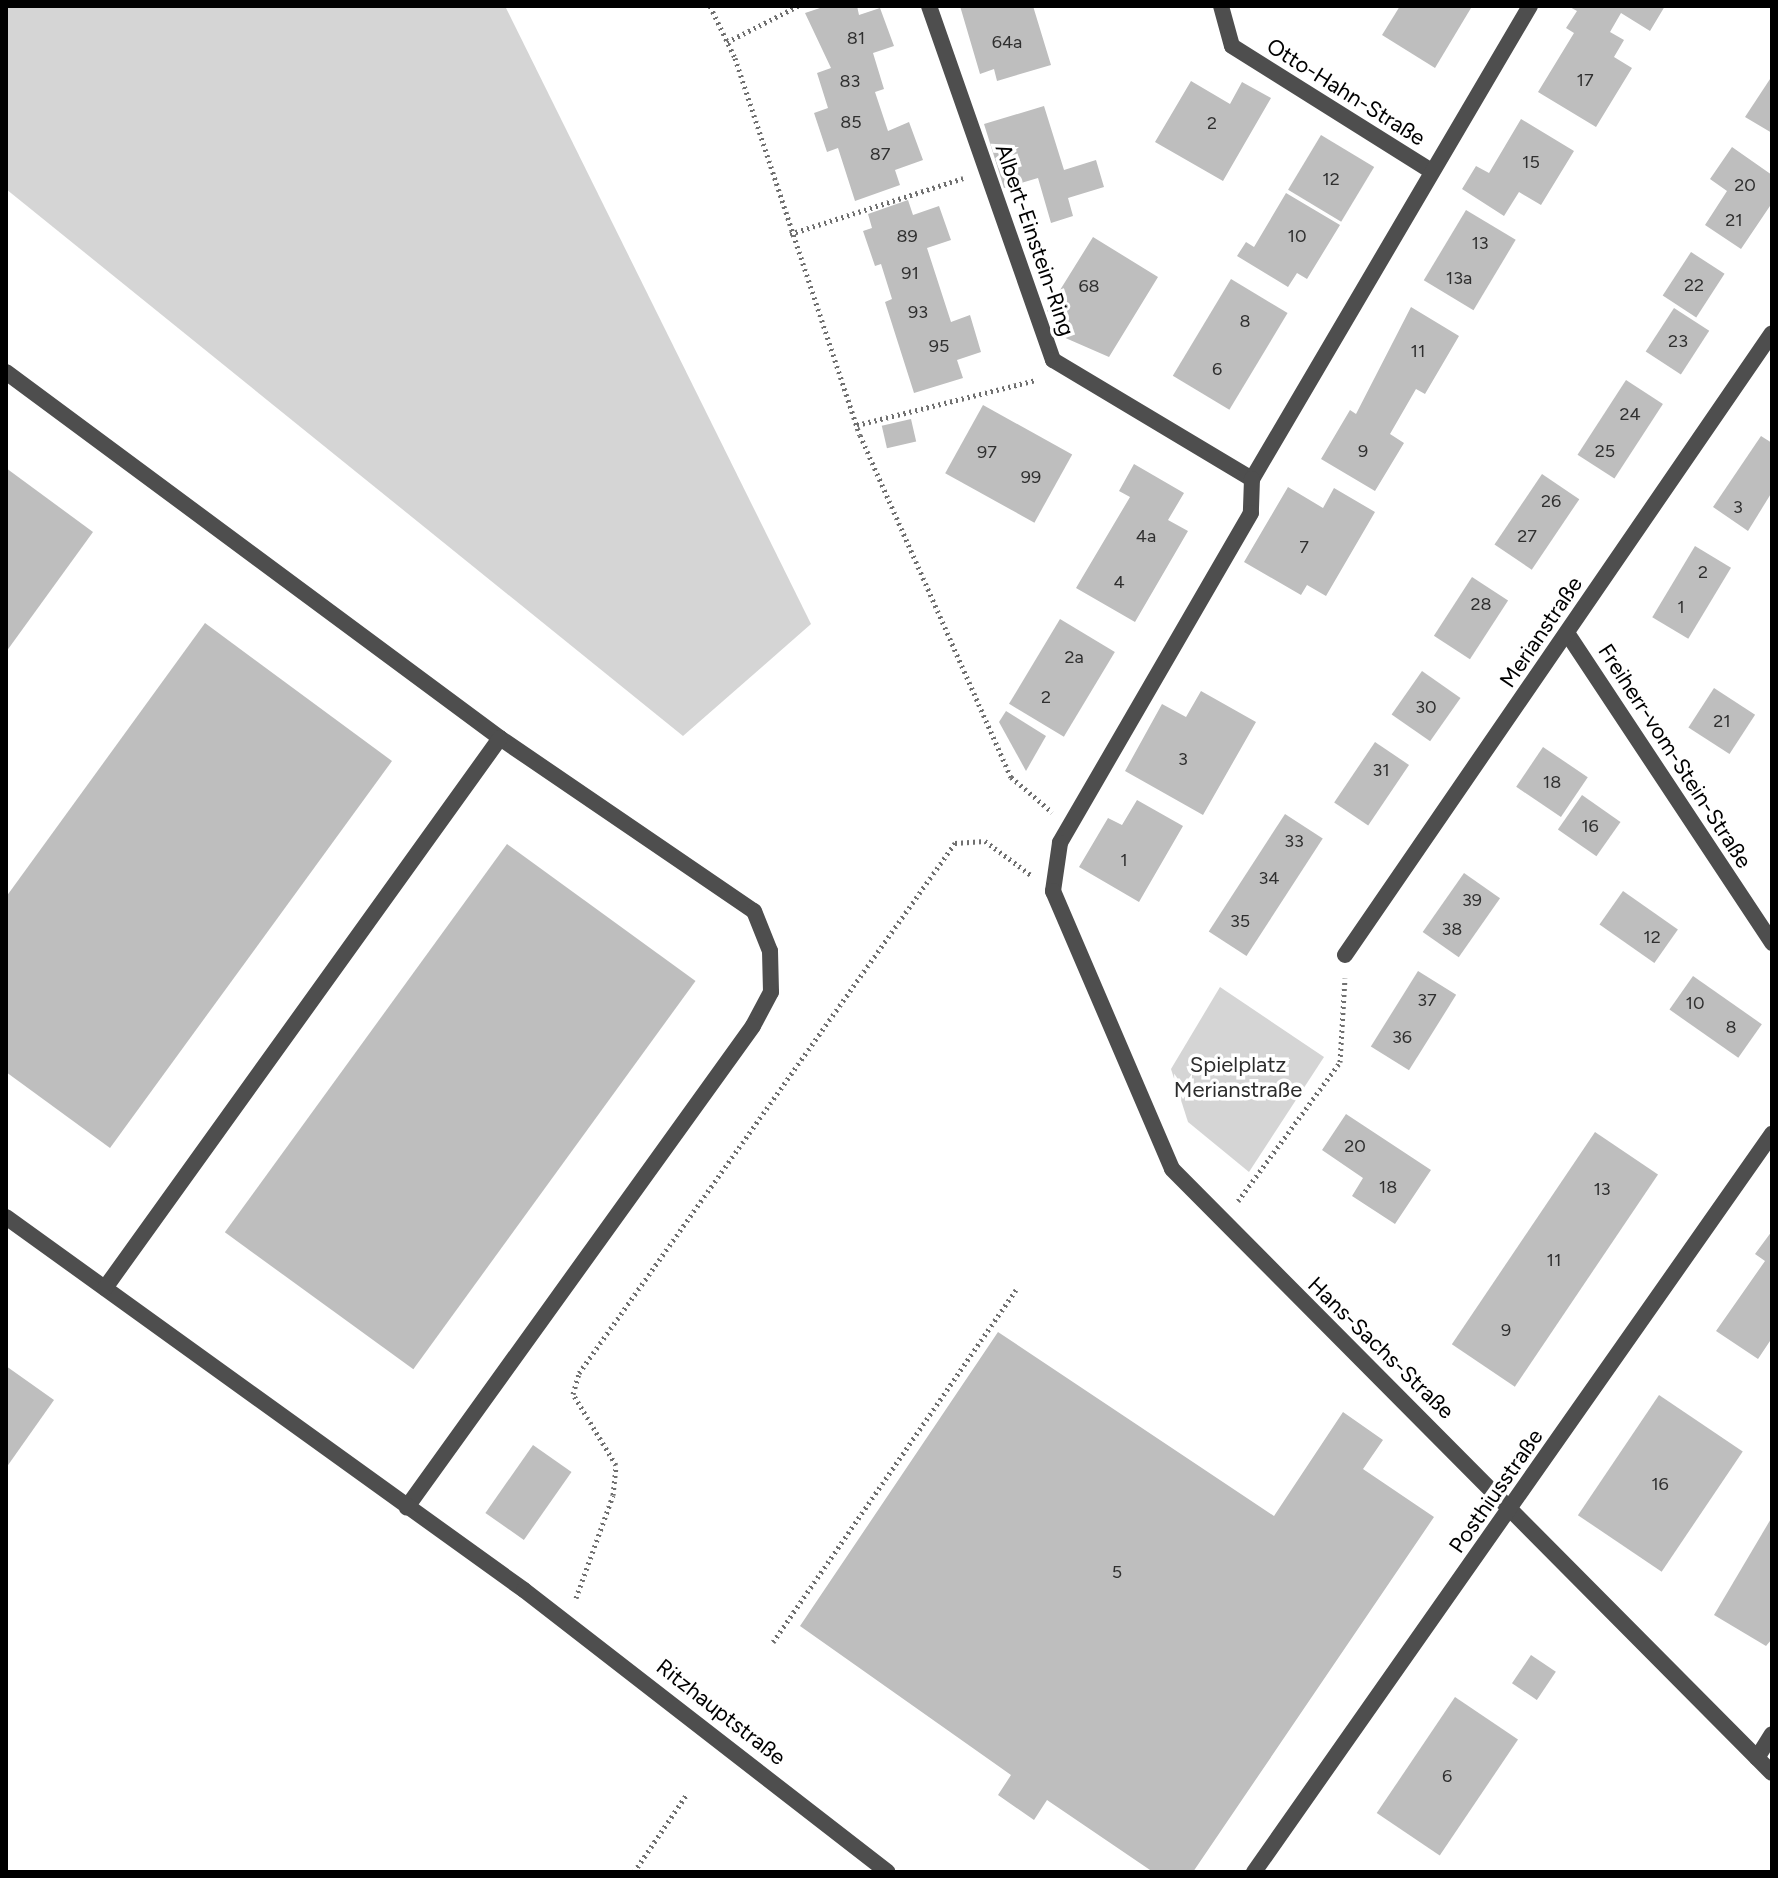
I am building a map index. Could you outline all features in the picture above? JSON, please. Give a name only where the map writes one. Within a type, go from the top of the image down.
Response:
[{"type":"street","name":"Albert-Einstein-Ring","points":[[929,6],[1053,360],[1252,479]]},
{"type":"street","name":"Otto-Hahn-Straße","points":[[1221,6],[1232,46],[1431,171]]},
{"type":"street","points":[[1053,891],[1070,823],[1251,513],[1252,479],[1530,6]]},
{"type":"street","name":"Merianstraße","points":[[1345,955],[1772,333]]},
{"type":"street","points":[[6,372],[500,738],[754,911],[770,951],[771,992],[407,1507]]},
{"type":"street","name":"Freiherr-vom-Stein-Straße","points":[[1567,633],[1772,943]]},
{"type":"street","points":[[105,1288],[500,738]]},
{"type":"street","name":"Hans-Sachs-Straße","points":[[1053,891],[1172,1169],[1220,1223],[1513,1505],[1772,1773]]},
{"type":"street","name":"Posthiusstraße","points":[[1254,1872],[1772,1134]]},
{"type":"street","name":"Ritzhauptstraße","points":[[6,1217],[524,1590],[888,1872]]},
{"type":"street","points":[[1757,1758],[1772,1734]]},
{"type":"path","points":[[710,6],[727,42],[857,425],[1011,777],[1070,823]]},
{"type":"path","points":[[727,42],[798,6]]},
{"type":"path","points":[[790,235],[987,170]]},
{"type":"path","points":[[857,425],[1072,371]]},
{"type":"path","points":[[567,1622],[613,1495],[616,1465],[573,1394],[579,1373],[955,843],[985,841],[1053,891]]},
{"type":"path","points":[[1220,1223],[1340,1062],[1345,955]]},
{"type":"path","points":[[773,1642],[1016,1290]]},
{"type":"path","points":[[634,1872],[687,1794]]},
{"type":"green space","points":[[6,6],[505,6],[811,624],[683,736],[6,189]]},
{"type":"green space","name":"Spielplatz Merianstraße","points":[[1220,987],[1324,1057],[1249,1172],[1188,1122],[1171,1069]]},
{"type":"building","points":[[826,6],[857,6],[859,15],[880,8],[894,46],[873,53],[884,89],[875,92],[888,131],[909,122],[923,160],[895,170],[900,185],[855,201],[838,148],[827,152],[814,113],[828,108],[817,73],[831,68],[805,13]]},
{"type":"building","points":[[960,6],[1033,6],[1051,65],[997,81],[994,69],[980,74]]},
{"type":"building","points":[[1400,6],[1471,8],[1435,68],[1382,35]]},
{"type":"building","points":[[1568,6],[1665,6],[1650,31],[1621,13],[1610,32],[1624,40],[1614,57],[1632,68],[1596,127],[1538,92],[1574,33],[1566,28],[1577,11]]},
{"type":"building","points":[[1772,76],[1772,133],[1745,117]]},
{"type":"building","points":[[1191,81],[1230,104],[1242,82],[1271,98],[1223,181],[1155,142]]},
{"type":"building","points":[[1044,106],[1064,170],[1096,160],[1104,187],[1068,198],[1073,216],[1051,223],[1038,178],[1004,188],[984,124]]},
{"type":"building","points":[[1521,119],[1574,151],[1541,205],[1519,192],[1504,216],[1462,189],[1476,166],[1489,173]]},
{"type":"building","points":[[1321,135],[1374,167],[1341,222],[1288,190]]},
{"type":"building","points":[[1732,147],[1772,175],[1772,203],[1741,249],[1705,225],[1727,191],[1710,179]]},
{"type":"building","points":[[1286,193],[1340,225],[1307,279],[1297,273],[1288,287],[1237,256],[1246,242],[1254,247]]},
{"type":"building","points":[[908,200],[913,215],[939,206],[951,240],[927,248],[951,322],[970,315],[981,352],[957,360],[963,378],[914,393],[885,302],[892,299],[881,264],[875,266],[863,231],[872,228],[868,214]]},
{"type":"building","points":[[1466,210],[1516,240],[1473,310],[1424,280]]},
{"type":"building","points":[[1093,237],[1158,277],[1109,357],[1054,333],[1062,320],[1047,311]]},
{"type":"building","points":[[1691,252],[1725,274],[1696,317],[1663,296]]},
{"type":"building","points":[[1231,279],[1288,313],[1229,410],[1173,376]]},
{"type":"building","points":[[1411,307],[1459,336],[1425,394],[1416,389],[1390,434],[1404,443],[1375,491],[1321,459],[1350,410],[1356,414]]},
{"type":"building","points":[[1674,308],[1709,331],[1681,374],[1646,352]]},
{"type":"building","points":[[1626,380],[1663,404],[1614,479],[1578,455]]},
{"type":"building","points":[[983,405],[1072,454],[1034,523],[945,473]]},
{"type":"building","points":[[911,419],[916,441],[887,448],[882,426]]},
{"type":"building","points":[[1761,436],[1772,443],[1772,492],[1748,531],[1713,507]]},
{"type":"building","points":[[1134,464],[1184,493],[1168,520],[1188,531],[1135,622],[1076,588],[1130,497],[1119,491]]},
{"type":"building","points":[[6,468],[93,532],[6,652]]},
{"type":"building","points":[[1542,474],[1579,499],[1532,570],[1494,544]]},
{"type":"building","points":[[1288,487],[1323,508],[1334,488],[1375,512],[1326,596],[1307,585],[1301,595],[1244,562]]},
{"type":"building","points":[[1695,546],[1731,568],[1688,639],[1652,617]]},
{"type":"building","points":[[1472,577],[1508,600],[1470,659],[1434,636]]},
{"type":"building","points":[[1060,619],[1115,652],[1064,737],[1009,704]]},
{"type":"building","points":[[205,623],[392,761],[110,1148],[6,1072],[6,897]]},
{"type":"building","points":[[1422,671],[1461,698],[1430,741],[1392,714]]},
{"type":"building","points":[[1714,688],[1755,715],[1729,754],[1688,727]]},
{"type":"building","points":[[1201,691],[1256,722],[1203,815],[1125,771],[1162,704],[1186,717]]},
{"type":"building","points":[[1006,711],[1046,736],[1026,771],[999,722]]},
{"type":"building","points":[[1375,742],[1409,765],[1368,825],[1334,803]]},
{"type":"building","points":[[1543,747],[1588,777],[1561,817],[1516,787]]},
{"type":"building","points":[[1582,795],[1621,822],[1596,856],[1558,829]]},
{"type":"building","points":[[1137,800],[1183,826],[1139,902],[1079,867],[1108,818],[1122,825]]},
{"type":"building","points":[[1285,814],[1323,839],[1246,956],[1209,931]]},
{"type":"building","points":[[507,844],[696,981],[413,1369],[225,1232]]},
{"type":"building","points":[[1464,873],[1500,898],[1459,957],[1423,932]]},
{"type":"building","points":[[1623,891],[1678,929],[1654,963],[1599,925]]},
{"type":"building","points":[[1418,971],[1456,995],[1409,1070],[1371,1046]]},
{"type":"building","points":[[1693,976],[1762,1024],[1738,1058],[1669,1010]]},
{"type":"building","points":[[1346,1114],[1431,1170],[1395,1224],[1352,1196],[1363,1178],[1322,1150]]},
{"type":"building","points":[[1595,1132],[1658,1174],[1515,1387],[1452,1344]]},
{"type":"building","points":[[1772,1231],[1772,1338],[1758,1359],[1716,1331],[1765,1261],[1755,1254]]},
{"type":"building","points":[[998,1332],[1274,1516],[1343,1412],[1383,1440],[1363,1469],[1434,1517],[1193,1872],[1153,1872],[1047,1800],[1034,1820],[998,1795],[1011,1775],[800,1626]]},
{"type":"building","points":[[6,1366],[54,1400],[6,1468]]},
{"type":"building","points":[[1659,1395],[1743,1451],[1662,1572],[1578,1515]]},
{"type":"building","points":[[533,1445],[572,1472],[524,1540],[485,1513]]},
{"type":"building","points":[[1772,1517],[1772,1639],[1766,1646],[1714,1615]]},
{"type":"building","points":[[1531,1655],[1556,1672],[1537,1700],[1512,1683]]},
{"type":"building","points":[[1455,1697],[1518,1739],[1440,1856],[1377,1813]]}]
